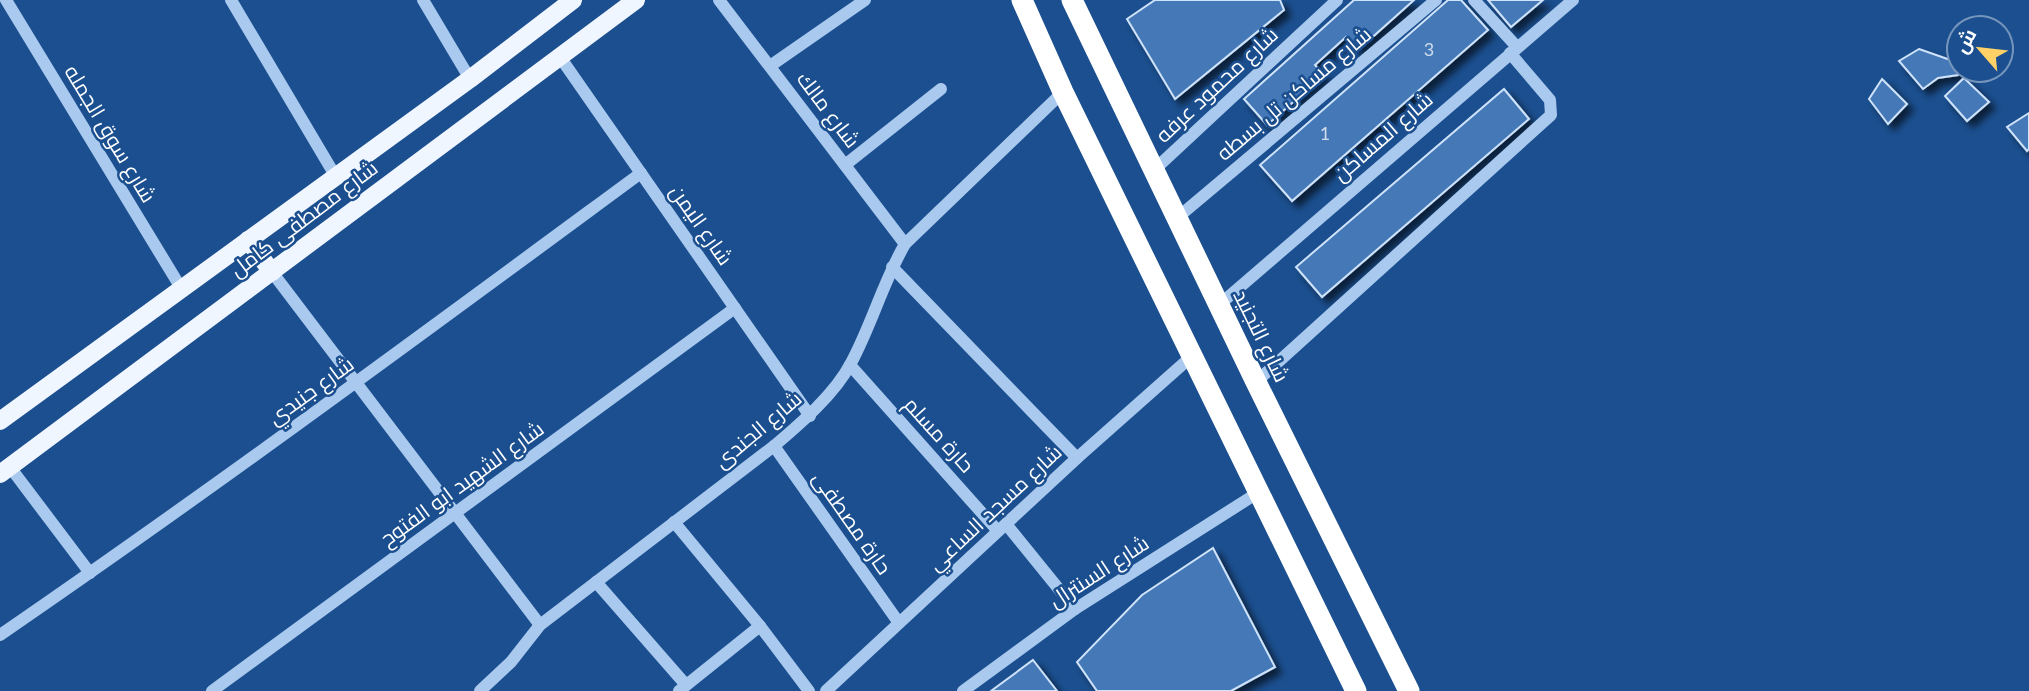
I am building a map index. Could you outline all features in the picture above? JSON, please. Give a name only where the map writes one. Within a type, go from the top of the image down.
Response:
[{"type":"highway","points":[[1022,0],[1063,92],[1356,691]]},
{"type":"highway","name":"شارع التجنيد","points":[[1072,0],[1409,691]]},
{"type":"main road","name":"شارع مصطفى كامل","points":[[0,421],[470,79],[572,0]]},
{"type":"main road","name":"شارع مصطفى كامل","points":[[5,471],[636,0]]},
{"type":"main road","points":[[248,240],[272,272]]},
{"type":"street","name":"شارع سوق الجمله","points":[[6,0],[181,288]]},
{"type":"street","points":[[231,0],[336,177]]},
{"type":"street","points":[[423,0],[470,79]]},
{"type":"street","name":"شارع مالك","points":[[719,0],[905,244]]},
{"type":"street","points":[[770,66],[865,0]]},
{"type":"street","name":"شارع محمود عرفه","points":[[1154,170],[1337,0]]},
{"type":"street","name":"شارع مساكن تل بسطه","points":[[1177,218],[1436,0]]},
{"type":"street","points":[[1256,382],[1551,115],[1550,100],[1474,0]]},
{"type":"street","name":"شارع المساكن","points":[[1219,305],[1573,0]]},
{"type":"street","name":"شارع اليمن","points":[[560,57],[810,416]]},
{"type":"street","points":[[845,165],[941,89]]},
{"type":"street","name":"شارع الجندى","points":[[480,691],[511,662],[540,625],[810,416],[850,365],[892,267],[905,244],[1063,92]]},
{"type":"street","name":"شارع جنيدي","points":[[0,635],[358,381],[641,173]]},
{"type":"street","points":[[892,267],[1077,458]]},
{"type":"street","points":[[272,272],[358,381],[540,625]]},
{"type":"street","name":"شارع الشهيد ابو الفتوح","points":[[212,691],[735,308]]},
{"type":"street","name":"شارع مسجد الساعي","points":[[825,691],[1077,458],[1192,356]]},
{"type":"street","name":"حارة مسلم","points":[[850,365],[1075,609]]},
{"type":"street","name":"حارة مصطفى","points":[[774,446],[899,623]]},
{"type":"street","points":[[5,471],[90,573]]},
{"type":"street","name":"شارع السنترال","points":[[963,691],[1075,609],[1259,492]]},
{"type":"street","points":[[674,522],[760,626],[809,691]]},
{"type":"street","points":[[596,582],[682,688],[760,626]]},
{"type":"building","points":[[1155,0],[1280,0],[1284,10],[1175,99],[1127,19]]},
{"type":"building","points":[[1354,0],[1414,0],[1358,50],[1346,37],[1315,65],[1324,75],[1267,125],[1244,99]]},
{"type":"building","points":[[1448,0],[1461,0],[1488,30],[1292,201],[1260,165]]},
{"type":"building","points":[[1488,0],[1543,0],[1511,27]]},
{"type":"building","points":[[1919,49],[1945,58],[1945,77],[1938,78],[1923,89],[1899,61]]},
{"type":"building","points":[[1882,79],[1907,104],[1888,124],[1869,99]]},
{"type":"building","points":[[1958,84],[1970,84],[1989,102],[1967,121],[1945,96]]},
{"type":"building","points":[[1504,89],[1529,119],[1322,297],[1296,267]]},
{"type":"building","points":[[2029,113],[2029,149],[2027,151],[2007,127]]},
{"type":"building","points":[[1213,548],[1275,667],[1231,691],[1097,691],[1077,662],[1142,595]]},
{"type":"building","points":[[1033,660],[1057,691],[991,691]]}]
